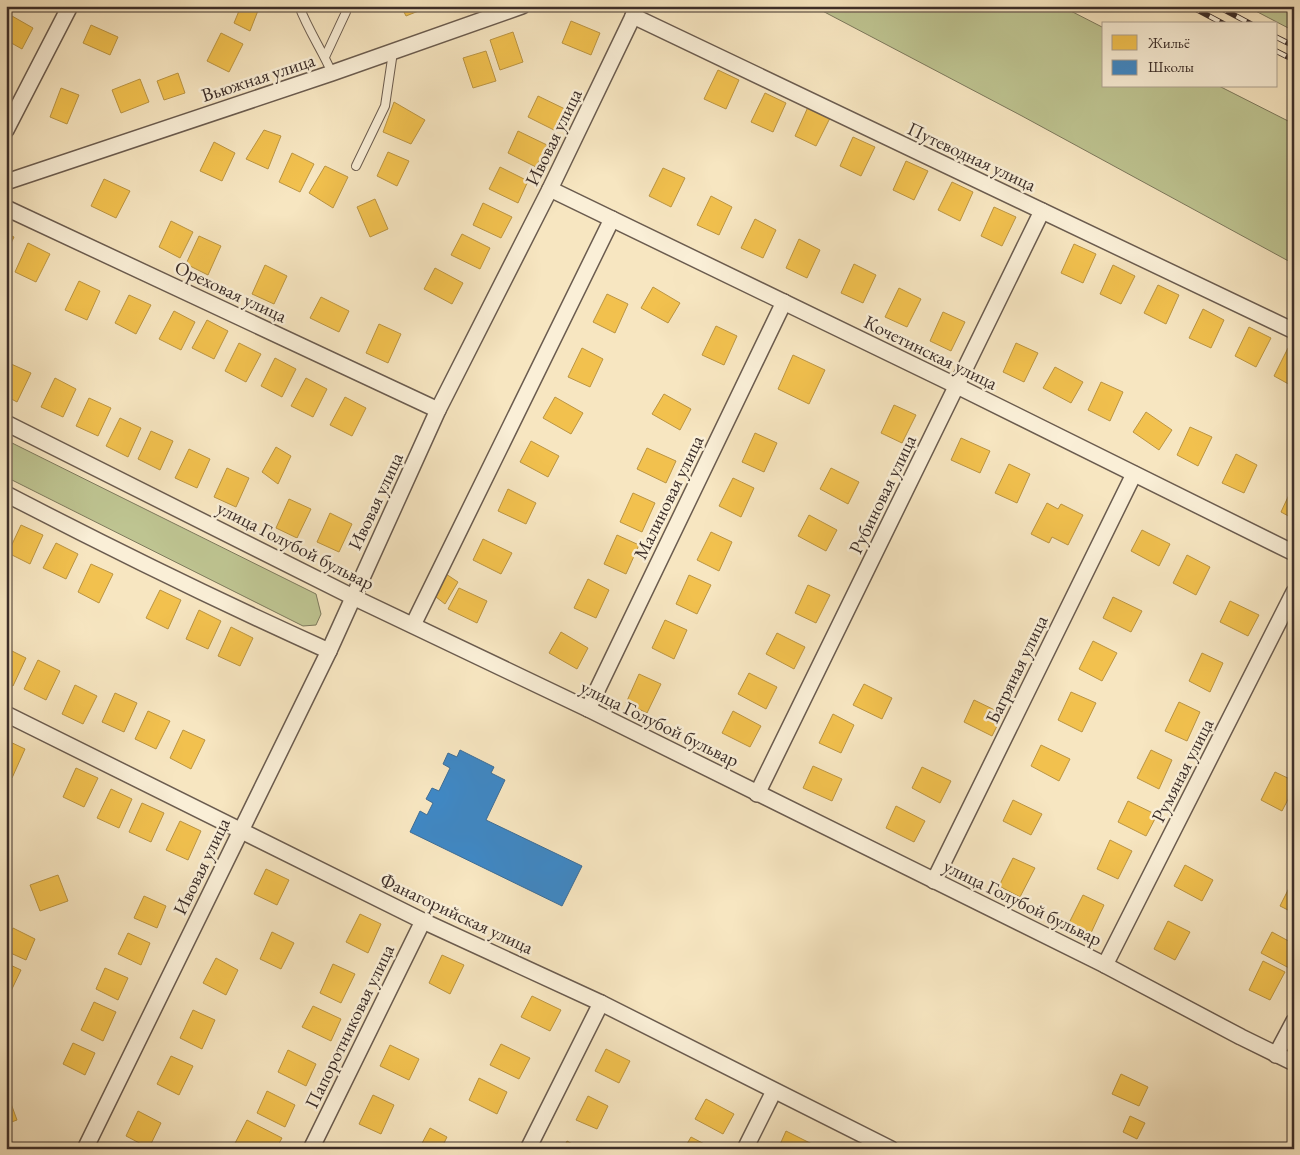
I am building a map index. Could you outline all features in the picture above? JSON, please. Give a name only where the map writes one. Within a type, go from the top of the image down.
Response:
[{"type":"street","points":[[6,130],[70,6]]},
{"type":"street","name":"Вьюжная улица","points":[[6,182],[332,73],[522,6]]},
{"type":"street","name":"Ивовая улица","points":[[85,1149],[329,651],[438,410],[550,189],[636,11]]},
{"type":"street","name":"Путеводная улица","points":[[636,11],[1042,211],[1294,331]]},
{"type":"street","name":"Кочетинская улица","points":[[550,189],[1294,552]]},
{"type":"street","name":"Ореховая улица","points":[[6,208],[438,410]]},
{"type":"street","name":"Рубиновая улица","points":[[757,794],[1042,211]]},
{"type":"street","points":[[414,625],[612,219]]},
{"type":"street","name":"Малиновая улица","points":[[588,710],[784,302]]},
{"type":"street","name":"улица Голубой бульвар","points":[[6,423],[353,597],[588,710],[1105,965],[1276,1055],[1294,1062]]},
{"type":"street","name":"Багряная улица","points":[[934,881],[1134,474]]},
{"type":"street","points":[[6,494],[329,651]]},
{"type":"street","name":"Румяная улица","points":[[1105,965],[1294,592]]},
{"type":"street","name":"Фанагорийская улица","points":[[6,714],[423,921],[601,1003],[891,1149]]},
{"type":"street","name":"Папоротниковая улица","points":[[311,1149],[423,921]]},
{"type":"street","points":[[528,1149],[601,1003]]},
{"type":"street","points":[[1276,1055],[1294,1021]]},
{"type":"street","points":[[745,1149],[774,1091]]},
{"type":"lane","points":[[299,6],[306,24],[332,73]]},
{"type":"lane","points":[[325,58],[346,12]]},
{"type":"lane","points":[[356,166],[385,106],[393,52]]},
{"type":"green space","points":[[813,6],[1061,6],[1102,27],[1102,88],[1223,88],[1294,124],[1294,264],[1022,116]]},
{"type":"green space","points":[[1246,6],[1294,6],[1294,31]]},
{"type":"green space","points":[[6,440],[316,594],[321,614],[316,625],[303,626],[6,477]]},
{"type":"building: Жильё","points":[[241,6],[255,6],[259,8],[250,31],[234,23]]},
{"type":"building: Жильё","points":[[401,6],[431,6],[406,16]]},
{"type":"building: Жильё","points":[[12,16],[33,28],[22,49],[6,40],[6,27]]},
{"type":"building: Жильё","points":[[571,21],[600,33],[591,55],[562,43]]},
{"type":"building: Жильё","points":[[91,25],[118,37],[110,55],[83,43]]},
{"type":"building: Жильё","points":[[513,32],[523,62],[500,70],[490,40]]},
{"type":"building: Жильё","points":[[221,33],[243,44],[229,72],[207,61]]},
{"type":"building: Жильё","points":[[486,51],[496,81],[473,88],[463,58]]},
{"type":"building: Жильё","points":[[718,70],[739,80],[726,109],[704,99]]},
{"type":"building: Жильё","points":[[178,73],[185,93],[164,100],[157,81]]},
{"type":"building: Жильё","points":[[140,79],[149,102],[121,113],[112,90]]},
{"type":"building: Жильё","points":[[61,88],[79,95],[67,124],[50,117]]},
{"type":"building: Жильё","points":[[765,93],[786,103],[773,132],[751,122]]},
{"type":"building: Жильё","points":[[538,96],[567,110],[556,131],[528,117]]},
{"type":"building: Жильё","points":[[394,102],[425,120],[411,144],[383,132]]},
{"type":"building: Жильё","points":[[808,107],[830,118],[816,146],[795,136]]},
{"type":"building: Жильё","points":[[264,130],[281,136],[268,169],[246,159]]},
{"type":"building: Жильё","points":[[518,131],[547,145],[536,167],[508,153]]},
{"type":"building: Жильё","points":[[853,137],[875,147],[861,176],[840,166]]},
{"type":"building: Жильё","points":[[214,142],[235,153],[222,181],[200,171]]},
{"type":"building: Жильё","points":[[388,152],[409,161],[397,186],[377,176]]},
{"type":"building: Жильё","points":[[292,153],[314,164],[300,192],[279,182]]},
{"type":"building: Жильё","points":[[906,161],[928,171],[914,200],[893,190]]},
{"type":"building: Жильё","points":[[325,166],[348,177],[333,208],[309,193]]},
{"type":"building: Жильё","points":[[500,167],[528,181],[518,203],[489,189]]},
{"type":"building: Жильё","points":[[663,168],[685,178],[671,207],[649,196]]},
{"type":"building: Жильё","points":[[104,179],[130,191],[116,218],[91,206]]},
{"type":"building: Жильё","points":[[952,182],[973,192],[960,221],[938,210]]},
{"type":"building: Жильё","points":[[711,196],[732,207],[719,235],[697,225]]},
{"type":"building: Жильё","points":[[375,199],[388,229],[370,237],[357,207]]},
{"type":"building: Жильё","points":[[483,203],[512,217],[501,238],[473,225]]},
{"type":"building: Жильё","points":[[994,207],[1016,217],[1002,246],[981,236]]},
{"type":"building: Жильё","points":[[755,219],[776,230],[763,258],[741,248]]},
{"type":"building: Жильё","points":[[171,221],[193,232],[180,258],[159,247]]},
{"type":"building: Жильё","points":[[6,233],[14,237],[6,253]]},
{"type":"building: Жильё","points":[[462,234],[490,248],[480,269],[451,255]]},
{"type":"building: Жильё","points":[[199,236],[221,246],[208,275],[186,264]]},
{"type":"building: Жильё","points":[[799,239],[820,250],[807,278],[786,268]]},
{"type":"building: Жильё","points":[[28,243],[50,254],[36,282],[15,272]]},
{"type":"building: Жильё","points":[[1074,244],[1096,254],[1083,283],[1061,273]]},
{"type":"building: Жильё","points":[[854,264],[876,275],[863,303],[841,293]]},
{"type":"building: Жильё","points":[[265,265],[287,276],[274,304],[252,294]]},
{"type":"building: Жильё","points":[[1113,265],[1135,276],[1121,304],[1100,294]]},
{"type":"building: Жильё","points":[[435,268],[463,283],[452,304],[424,289]]},
{"type":"building: Жильё","points":[[79,281],[100,291],[87,320],[65,310]]},
{"type":"building: Жильё","points":[[1158,285],[1179,295],[1166,324],[1144,313]]},
{"type":"building: Жильё","points":[[653,287],[680,303],[668,323],[641,308]]},
{"type":"building: Жильё","points":[[899,288],[921,299],[907,327],[885,317]]},
{"type":"building: Жильё","points":[[607,294],[628,304],[615,333],[593,322]]},
{"type":"building: Жильё","points":[[129,295],[151,305],[136,334],[115,323]]},
{"type":"building: Жильё","points":[[321,297],[349,311],[339,332],[310,318]]},
{"type":"building: Жильё","points":[[1203,309],[1224,320],[1211,348],[1189,338]]},
{"type":"building: Жильё","points":[[174,311],[195,322],[181,350],[159,339]]},
{"type":"building: Жильё","points":[[943,312],[965,322],[951,351],[930,341]]},
{"type":"building: Жильё","points":[[207,320],[228,331],[214,359],[192,348]]},
{"type":"building: Жильё","points":[[379,324],[401,334],[388,363],[366,353]]},
{"type":"building: Жильё","points":[[716,326],[737,336],[724,365],[702,355]]},
{"type":"building: Жильё","points":[[1249,327],[1271,338],[1256,367],[1235,356]]},
{"type":"building: Жильё","points":[[239,343],[261,354],[246,382],[225,371]]},
{"type":"building: Жильё","points":[[1016,343],[1038,353],[1024,382],[1003,372]]},
{"type":"building: Жильё","points":[[582,348],[603,359],[590,387],[568,377]]},
{"type":"building: Жильё","points":[[1288,348],[1294,351],[1294,387],[1274,376]]},
{"type":"building: Жильё","points":[[793,355],[825,370],[809,404],[778,389]]},
{"type":"building: Жильё","points":[[275,358],[296,369],[282,397],[261,386]]},
{"type":"building: Жильё","points":[[9,363],[31,373],[17,402],[6,396],[6,369]]},
{"type":"building: Жильё","points":[[1055,367],[1083,382],[1071,403],[1043,388]]},
{"type":"building: Жильё","points":[[55,378],[76,389],[63,417],[41,407]]},
{"type":"building: Жильё","points":[[306,378],[327,389],[313,417],[291,406]]},
{"type":"building: Жильё","points":[[1101,382],[1123,392],[1110,421],[1088,410]]},
{"type":"building: Жильё","points":[[664,394],[691,409],[680,430],[652,414]]},
{"type":"building: Жильё","points":[[345,397],[366,408],[352,436],[330,425]]},
{"type":"building: Жильё","points":[[555,397],[583,413],[571,434],[543,418]]},
{"type":"building: Жильё","points":[[89,398],[111,408],[98,436],[76,426]]},
{"type":"building: Жильё","points":[[894,405],[916,415],[902,443],[881,433]]},
{"type":"building: Жильё","points":[[1146,412],[1172,430],[1159,450],[1133,432]]},
{"type":"building: Жильё","points":[[120,418],[141,428],[128,457],[106,446]]},
{"type":"building: Жильё","points":[[1190,427],[1212,437],[1198,466],[1177,455]]},
{"type":"building: Жильё","points":[[151,431],[173,441],[160,470],[138,459]]},
{"type":"building: Жильё","points":[[755,433],[777,443],[764,472],[742,462]]},
{"type":"building: Жильё","points":[[961,438],[990,451],[980,473],[951,460]]},
{"type":"building: Жильё","points":[[531,441],[559,456],[548,477],[520,462]]},
{"type":"building: Жильё","points":[[276,447],[291,456],[278,484],[262,472]]},
{"type":"building: Жильё","points":[[647,448],[676,461],[666,483],[637,469]]},
{"type":"building: Жильё","points":[[189,449],[210,459],[197,488],[175,478]]},
{"type":"building: Жильё","points":[[1236,454],[1257,465],[1244,493],[1222,483]]},
{"type":"building: Жильё","points":[[1009,464],[1030,474],[1017,503],[995,493]]},
{"type":"building: Жильё","points":[[227,468],[249,478],[236,507],[214,497]]},
{"type":"building: Жильё","points":[[831,468],[859,482],[848,504],[820,489]]},
{"type":"building: Жильё","points":[[733,478],[754,488],[741,517],[719,506]]},
{"type":"building: Жильё","points":[[1294,484],[1294,519],[1281,512]]},
{"type":"building: Жильё","points":[[508,489],[536,503],[526,524],[498,511]]},
{"type":"building: Жильё","points":[[633,493],[655,503],[642,532],[620,522]]},
{"type":"building: Жильё","points":[[289,499],[311,509],[297,538],[276,528]]},
{"type":"building: Жильё","points":[[1047,503],[1058,509],[1061,504],[1083,515],[1068,545],[1052,537],[1049,543],[1031,534]]},
{"type":"building: Жильё","points":[[330,513],[352,524],[339,552],[317,542]]},
{"type":"building: Жильё","points":[[809,515],[837,530],[826,551],[798,536]]},
{"type":"building: Жильё","points":[[21,525],[43,535],[30,564],[8,553]]},
{"type":"building: Жильё","points":[[1142,530],[1170,544],[1159,566],[1131,551]]},
{"type":"building: Жильё","points":[[711,532],[732,542],[719,571],[697,560]]},
{"type":"building: Жильё","points":[[617,535],[639,545],[626,574],[604,564]]},
{"type":"building: Жильё","points":[[483,539],[512,553],[501,574],[473,560]]},
{"type":"building: Жильё","points":[[56,543],[78,554],[66,579],[43,568]]},
{"type":"building: Жильё","points":[[1187,555],[1210,567],[1196,595],[1173,583]]},
{"type":"building: Жильё","points":[[91,564],[113,574],[99,603],[78,592]]},
{"type":"building: Жильё","points":[[446,574],[458,582],[445,604],[436,597]]},
{"type":"building: Жильё","points":[[689,575],[711,585],[697,614],[676,604]]},
{"type":"building: Жильё","points":[[588,579],[609,590],[596,618],[574,608]]},
{"type":"building: Жильё","points":[[808,585],[830,595],[816,623],[795,613]]},
{"type":"building: Жильё","points":[[459,588],[487,601],[477,623],[448,609]]},
{"type":"building: Жильё","points":[[160,590],[181,600],[168,629],[146,618]]},
{"type":"building: Жильё","points":[[1113,597],[1142,611],[1131,632],[1103,618]]},
{"type":"building: Жильё","points":[[1230,601],[1259,615],[1248,636],[1220,622]]},
{"type":"building: Жильё","points":[[199,610],[221,621],[208,649],[186,639]]},
{"type":"building: Жильё","points":[[665,620],[687,630],[674,659],[652,648]]},
{"type":"building: Жильё","points":[[231,627],[253,638],[240,666],[218,656]]},
{"type":"building: Жильё","points":[[561,632],[588,648],[577,669],[549,653]]},
{"type":"building: Жильё","points":[[777,633],[805,647],[794,669],[766,654]]},
{"type":"building: Жильё","points":[[1093,641],[1117,653],[1102,681],[1079,669]]},
{"type":"building: Жильё","points":[[6,648],[26,658],[13,686],[6,683]]},
{"type":"building: Жильё","points":[[1202,653],[1223,663],[1210,692],[1189,681]]},
{"type":"building: Жильё","points":[[38,660],[60,671],[46,700],[24,689]]},
{"type":"building: Жильё","points":[[749,673],[777,687],[766,709],[738,694]]},
{"type":"building: Жильё","points":[[639,674],[661,684],[647,713],[626,703]]},
{"type":"building: Жильё","points":[[864,684],[892,698],[882,719],[853,705]]},
{"type":"building: Жильё","points":[[75,685],[97,696],[83,724],[62,714]]},
{"type":"building: Жильё","points":[[1071,692],[1096,703],[1082,732],[1058,720]]},
{"type":"building: Жильё","points":[[115,693],[137,703],[124,732],[102,722]]},
{"type":"building: Жильё","points":[[974,700],[1003,714],[992,736],[964,722]]},
{"type":"building: Жильё","points":[[1179,702],[1200,712],[1187,741],[1165,731]]},
{"type":"building: Жильё","points":[[148,711],[170,721],[156,749],[135,739]]},
{"type":"building: Жильё","points":[[733,711],[761,726],[750,747],[722,733]]},
{"type":"building: Жильё","points":[[833,714],[854,725],[841,753],[819,743]]},
{"type":"building: Жильё","points":[[183,730],[205,740],[191,769],[170,758]]},
{"type":"building: Жильё","points":[[6,740],[25,749],[12,778],[6,775]]},
{"type":"building: Жильё","points":[[1041,745],[1070,759],[1059,781],[1031,766]]},
{"type":"building: Жильё","points":[[1151,750],[1172,760],[1159,789],[1137,778]]},
{"type":"building: Жильё","points":[[813,766],[842,779],[832,801],[803,788]]},
{"type":"building: Жильё","points":[[922,767],[951,781],[940,803],[912,788]]},
{"type":"building: Жильё","points":[[76,768],[98,778],[84,807],[63,797]]},
{"type":"building: Жильё","points":[[1275,772],[1294,781],[1294,788],[1282,811],[1261,800]]},
{"type":"building: Жильё","points":[[111,789],[132,799],[119,828],[97,818]]},
{"type":"building: Жильё","points":[[1013,800],[1042,814],[1031,835],[1003,821]]},
{"type":"building: Жильё","points":[[1128,801],[1157,815],[1146,836],[1118,822]]},
{"type":"building: Жильё","points":[[142,803],[164,813],[151,842],[129,832]]},
{"type":"building: Жильё","points":[[896,806],[925,821],[914,842],[886,828]]},
{"type":"building: Жильё","points":[[180,821],[201,831],[188,860],[166,850]]},
{"type":"building: Жильё","points":[[1110,840],[1132,851],[1118,879],[1097,869]]},
{"type":"building: Жильё","points":[[1013,858],[1035,868],[1020,897],[999,886]]},
{"type":"building: Жильё","points":[[1185,865],[1213,880],[1202,901],[1174,886]]},
{"type":"building: Жильё","points":[[266,869],[289,880],[277,905],[254,894]]},
{"type":"building: Жильё","points":[[58,875],[68,901],[40,911],[30,885]]},
{"type":"building: Жильё","points":[[1291,884],[1294,886],[1294,913],[1280,906]]},
{"type":"building: Жильё","points":[[1083,895],[1104,905],[1091,933],[1069,923]]},
{"type":"building: Жильё","points":[[144,896],[166,906],[157,928],[134,918]]},
{"type":"building: Жильё","points":[[360,914],[381,924],[368,953],[346,942]]},
{"type":"building: Жильё","points":[[1168,921],[1190,932],[1175,960],[1154,949]]},
{"type":"building: Жильё","points":[[13,928],[35,939],[26,960],[6,951],[6,943]]},
{"type":"building: Жильё","points":[[272,932],[294,943],[281,969],[260,959]]},
{"type":"building: Жильё","points":[[1272,932],[1294,944],[1294,959],[1289,968],[1261,953]]},
{"type":"building: Жильё","points":[[128,933],[150,943],[141,965],[118,954]]},
{"type":"building: Жильё","points":[[442,955],[464,965],[450,994],[429,983]]},
{"type":"building: Жильё","points":[[216,958],[238,970],[226,995],[203,983]]},
{"type":"building: Жильё","points":[[1263,961],[1285,972],[1270,1000],[1249,990]]},
{"type":"building: Жильё","points":[[6,963],[21,970],[11,991],[6,989]]},
{"type":"building: Жильё","points":[[333,964],[355,974],[341,1003],[320,993]]},
{"type":"building: Жильё","points":[[105,968],[128,978],[118,1000],[96,989]]},
{"type":"building: Жильё","points":[[532,996],[561,1010],[550,1031],[521,1017]]},
{"type":"building: Жильё","points":[[94,1002],[116,1012],[103,1041],[81,1030]]},
{"type":"building: Жильё","points":[[313,1006],[341,1019],[331,1041],[302,1027]]},
{"type":"building: Жильё","points":[[193,1010],[215,1020],[202,1049],[180,1038]]},
{"type":"building: Жильё","points":[[73,1043],[95,1053],[85,1075],[63,1064]]},
{"type":"building: Жильё","points":[[501,1044],[530,1058],[519,1079],[490,1065]]},
{"type":"building: Жильё","points":[[390,1045],[419,1059],[409,1080],[380,1066]]},
{"type":"building: Жильё","points":[[606,1049],[630,1061],[619,1083],[595,1071]]},
{"type":"building: Жильё","points":[[288,1050],[316,1064],[306,1086],[278,1072]]},
{"type":"building: Жильё","points":[[171,1056],[193,1066],[179,1095],[157,1084]]},
{"type":"building: Жильё","points":[[1121,1074],[1148,1087],[1139,1106],[1112,1094]]},
{"type":"building: Жильё","points":[[479,1078],[507,1092],[497,1114],[469,1100]]},
{"type":"building: Жильё","points":[[6,1090],[17,1120],[6,1124]]},
{"type":"building: Жильё","points":[[267,1091],[295,1105],[285,1127],[257,1113]]},
{"type":"building: Жильё","points":[[373,1095],[394,1105],[381,1134],[359,1124]]},
{"type":"building: Жильё","points":[[588,1096],[608,1106],[597,1129],[576,1120]]},
{"type":"building: Жильё","points":[[706,1099],[734,1114],[723,1134],[695,1119]]},
{"type":"building: Жильё","points":[[138,1111],[161,1123],[149,1148],[126,1136]]},
{"type":"building: Жильё","points":[[1130,1116],[1145,1123],[1137,1139],[1123,1132]]},
{"type":"building: Жильё","points":[[247,1120],[282,1138],[276,1149],[232,1149]]},
{"type":"building: Жильё","points":[[430,1128],[447,1137],[441,1149],[419,1149]]},
{"type":"building: Жильё","points":[[786,1131],[822,1149],[778,1149]]},
{"type":"building: Жильё","points":[[691,1137],[710,1147],[709,1149],[684,1149]]},
{"type":"building: Жильё","points":[[567,1141],[581,1149],[563,1149]]},
{"type":"building: Школы","points":[[460,750],[494,767],[491,773],[505,780],[486,820],[582,866],[562,906],[410,832],[420,811],[427,815],[433,803],[426,799],[432,788],[439,791],[450,768],[443,764],[448,753],[457,757]]},
{"type":"railway","points":[[1190,6],[1220,22]]},
{"type":"railway","points":[[1217,6],[1247,22]]},
{"type":"railway","points":[[1278,38],[1294,46]]},
{"type":"railway","points":[[1278,52],[1294,60]]}]
